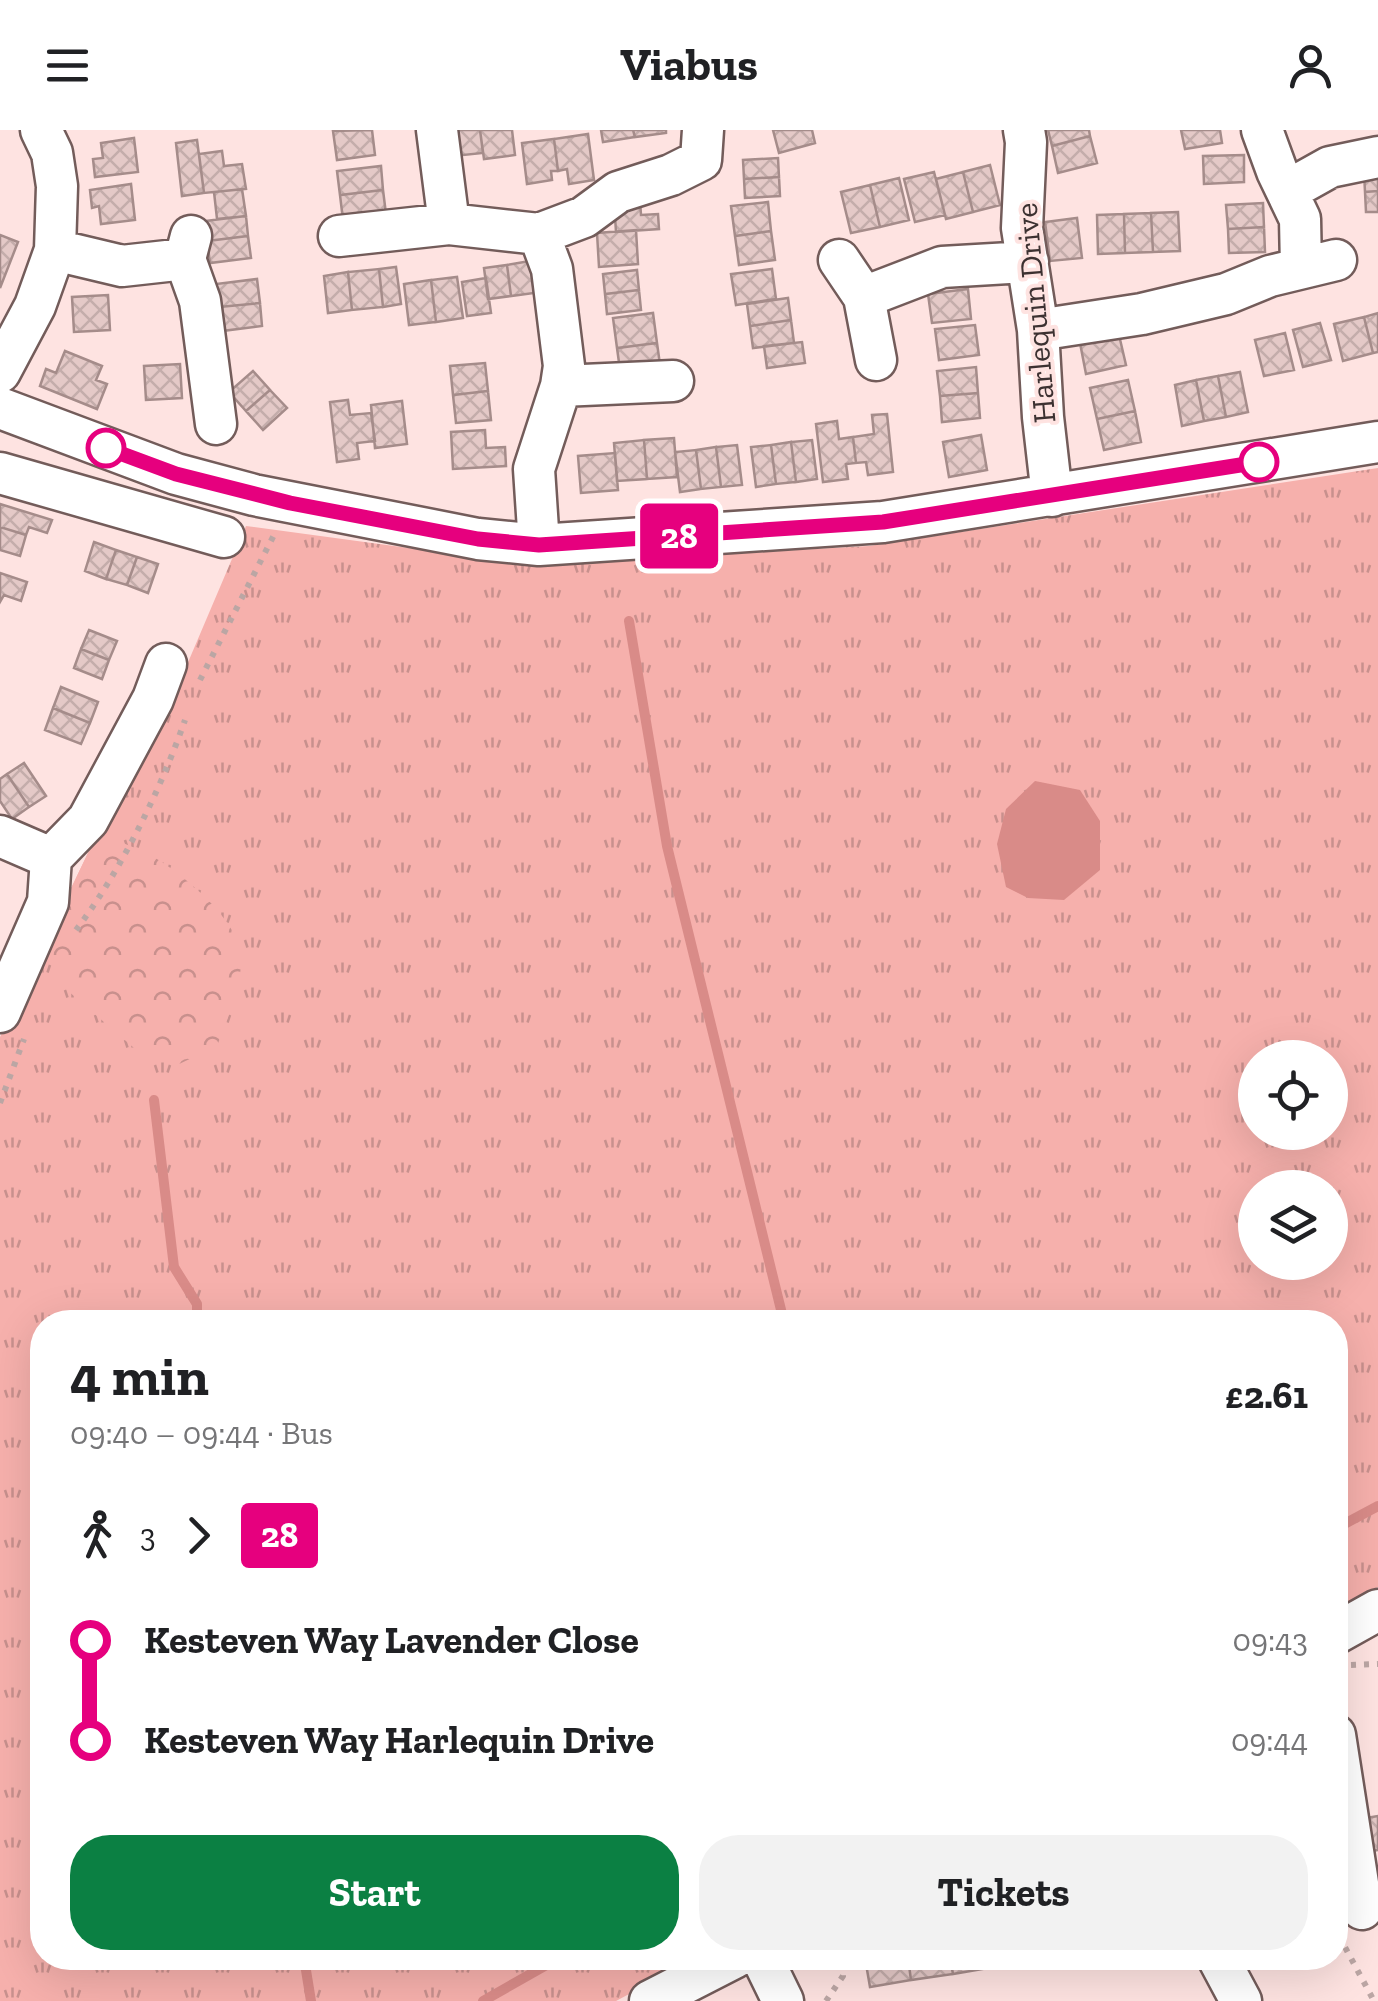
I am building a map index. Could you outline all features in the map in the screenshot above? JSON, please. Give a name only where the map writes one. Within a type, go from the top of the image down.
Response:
[{"type":"street","points":[[0,372],[35,306],[54,250],[57,186],[52,153],[42,130]]},
{"type":"street","points":[[437,130],[449,224]]},
{"type":"street","points":[[339,236],[449,224],[539,234],[584,217],[618,192],[702,160],[703,130]]},
{"type":"street","name":"Harlequin Drive","points":[[1024,130],[1022,228],[1038,330],[1052,496]]},
{"type":"street","points":[[1038,330],[1142,314],[1226,294],[1270,276],[1319,264],[1262,130]]},
{"type":"street","points":[[1287,191],[1330,168],[1378,157]]},
{"type":"street","points":[[539,234],[552,269],[564,366],[534,469],[539,545]]},
{"type":"street","points":[[54,250],[122,266],[188,248],[200,301],[216,424]]},
{"type":"street","points":[[839,260],[864,297],[876,360]]},
{"type":"street","points":[[864,297],[942,267],[1028,262]]},
{"type":"street","points":[[561,386],[673,381]]},
{"type":"street","points":[[0,408],[176,474],[290,503],[478,539],[539,545],[883,522],[1378,442]]},
{"type":"street","points":[[14,476],[224,537]]},
{"type":"street","points":[[14,1021],[48,902],[51,858],[88,820],[153,699],[181,675]]},
{"type":"street","points":[[0,836],[51,858]]},
{"type":"street","points":[[1348,1641],[1378,1610]]},
{"type":"street","points":[[1348,1865],[1353,1915]]},
{"type":"street","points":[[650,2001],[711,1970]]},
{"type":"street","points":[[768,1970],[784,2001]]},
{"type":"street","points":[[1230,1970],[1241,2001]]},
{"type":"path","points":[[181,675],[290,503]]},
{"type":"path","points":[[76,931],[122,858],[170,762],[190,706]]},
{"type":"path","points":[[0,1104],[14,1021]]},
{"type":"path","points":[[1348,1652],[1378,1664]]},
{"type":"path","points":[[1353,1915],[1374,2001]]},
{"type":"path","points":[[826,2001],[843,1976],[843,1970]]},
{"type":"green space","points":[[1378,468],[1378,1587],[1348,1604],[1348,1310],[30,1310],[30,1970],[674,1970],[616,2001],[0,2001],[0,1037],[98,832],[189,660],[246,526],[534,565],[869,546]]},
{"type":"green space","points":[[98,832],[155,858],[187,881],[225,920],[240,949],[238,984],[217,1046],[177,1065],[134,1048],[67,990],[43,947]]},
{"type":"shaded area","points":[[1035,781],[1080,790],[1100,821],[1100,870],[1064,900],[1028,898],[1006,887],[997,844],[1006,809]]},
{"type":"building","points":[[372,130],[375,155],[337,160],[333,131]]},
{"type":"building","points":[[451,130],[480,130],[483,153],[454,156]]},
{"type":"building","points":[[480,130],[512,130],[515,155],[484,159]]},
{"type":"building","points":[[601,130],[633,130],[635,137],[603,142]]},
{"type":"building","points":[[633,130],[666,130],[666,133],[635,137]]},
{"type":"building","points":[[773,130],[812,130],[815,143],[779,153]]},
{"type":"building","points":[[1048,130],[1089,130],[1090,136],[1052,146]]},
{"type":"building","points":[[1181,130],[1220,130],[1222,143],[1185,149]]},
{"type":"building","points":[[588,134],[594,180],[569,184],[567,169],[558,171],[554,139]]},
{"type":"building","points":[[1090,136],[1097,163],[1058,173],[1052,146]]},
{"type":"building","points":[[134,138],[138,172],[95,177],[93,159],[103,158],[101,143]]},
{"type":"building","points":[[554,139],[558,171],[551,171],[552,180],[527,184],[522,143]]},
{"type":"building","points":[[197,140],[204,193],[182,196],[176,143]]},
{"type":"building","points":[[222,151],[224,166],[242,164],[246,189],[204,193],[199,154]]},
{"type":"building","points":[[1244,155],[1244,182],[1204,184],[1203,156]]},
{"type":"building","points":[[778,158],[779,177],[744,179],[743,160]]},
{"type":"building","points":[[990,165],[1000,205],[973,212],[963,172]]},
{"type":"building","points":[[381,166],[383,190],[340,195],[337,171]]},
{"type":"building","points":[[1378,171],[1378,191],[1365,192],[1364,172]]},
{"type":"building","points":[[934,172],[945,215],[915,222],[904,179]]},
{"type":"building","points":[[963,172],[973,212],[946,219],[936,179]]},
{"type":"building","points":[[779,177],[780,196],[745,198],[744,179]]},
{"type":"building","points":[[899,178],[909,220],[880,227],[870,185]]},
{"type":"building","points":[[131,184],[135,220],[101,224],[99,206],[92,208],[90,190]]},
{"type":"building","points":[[870,185],[880,227],[851,233],[841,192]]},
{"type":"building","points":[[242,189],[246,216],[217,219],[214,192]]},
{"type":"building","points":[[383,190],[386,214],[343,220],[340,195]]},
{"type":"building","points":[[1378,191],[1378,212],[1366,212],[1365,192]]},
{"type":"building","points":[[640,200],[641,215],[658,214],[659,229],[616,232],[614,201]]},
{"type":"building","points":[[768,202],[771,231],[735,236],[731,206]]},
{"type":"building","points":[[1263,203],[1264,227],[1228,229],[1226,205]]},
{"type":"building","points":[[1178,212],[1180,251],[1153,252],[1151,213]]},
{"type":"building","points":[[1151,213],[1153,252],[1125,253],[1124,214]]},
{"type":"building","points":[[1124,214],[1125,253],[1098,254],[1097,215]]},
{"type":"building","points":[[246,216],[248,236],[207,241],[205,221]]},
{"type":"building","points":[[1077,218],[1082,258],[1050,261],[1045,222]]},
{"type":"building","points":[[1264,227],[1265,252],[1229,253],[1228,229]]},
{"type":"building","points":[[636,230],[638,264],[599,267],[597,233]]},
{"type":"building","points":[[771,231],[775,260],[739,265],[735,236]]},
{"type":"building","points":[[0,235],[18,242],[0,288]]},
{"type":"building","points":[[248,236],[251,258],[210,263],[207,241]]},
{"type":"building","points":[[530,261],[534,293],[511,296],[507,265]]},
{"type":"building","points":[[507,265],[511,296],[488,299],[484,268]]},
{"type":"building","points":[[396,267],[401,304],[383,307],[379,269]]},
{"type":"building","points":[[379,269],[383,307],[352,310],[348,272]]},
{"type":"building","points":[[772,269],[776,299],[736,305],[731,274]]},
{"type":"building","points":[[637,270],[639,290],[605,294],[603,274]]},
{"type":"building","points":[[348,272],[352,310],[328,313],[324,276]]},
{"type":"building","points":[[457,277],[463,318],[436,322],[431,280]]},
{"type":"building","points":[[486,278],[491,313],[467,316],[462,282]]},
{"type":"building","points":[[257,279],[260,303],[219,307],[216,284]]},
{"type":"building","points":[[431,280],[436,322],[409,325],[404,284]]},
{"type":"building","points":[[968,289],[971,319],[932,323],[928,294]]},
{"type":"building","points":[[639,290],[641,310],[607,314],[605,294]]},
{"type":"building","points":[[108,295],[110,330],[74,332],[72,297]]},
{"type":"building","points":[[788,298],[791,320],[750,326],[747,304]]},
{"type":"building","points":[[260,303],[262,326],[222,331],[219,307]]},
{"type":"building","points":[[653,313],[657,343],[617,348],[613,318]]},
{"type":"building","points":[[1378,313],[1378,352],[1373,353],[1364,317]]},
{"type":"building","points":[[1364,317],[1373,353],[1343,361],[1334,324]]},
{"type":"building","points":[[791,320],[794,343],[753,348],[750,326]]},
{"type":"building","points":[[1320,323],[1331,360],[1303,367],[1293,330]]},
{"type":"building","points":[[975,325],[979,355],[939,360],[935,329]]},
{"type":"building","points":[[1285,333],[1294,370],[1264,376],[1255,340]]},
{"type":"building","points":[[1119,335],[1126,365],[1086,374],[1080,343]]},
{"type":"building","points":[[802,342],[805,363],[767,368],[764,346]]},
{"type":"building","points":[[657,343],[661,372],[621,377],[617,348]]},
{"type":"building","points":[[65,351],[102,366],[96,380],[107,384],[97,409],[40,386],[46,369],[56,373]]},
{"type":"building","points":[[485,363],[488,391],[453,395],[450,366]]},
{"type":"building","points":[[180,364],[182,398],[146,400],[144,366]]},
{"type":"building","points":[[976,367],[978,393],[940,396],[937,371]]},
{"type":"building","points":[[253,371],[270,390],[246,411],[229,392]]},
{"type":"building","points":[[1240,372],[1248,412],[1226,417],[1218,376]]},
{"type":"building","points":[[1218,376],[1226,417],[1204,421],[1196,380]]},
{"type":"building","points":[[1128,380],[1135,411],[1097,419],[1090,388]]},
{"type":"building","points":[[1196,380],[1204,421],[1182,426],[1175,385]]},
{"type":"building","points":[[270,390],[287,408],[263,430],[246,411]]},
{"type":"building","points":[[488,391],[491,420],[456,423],[453,395]]},
{"type":"building","points":[[978,393],[980,418],[942,422],[940,396]]},
{"type":"building","points":[[348,400],[350,415],[371,413],[375,441],[357,443],[359,459],[337,462],[330,402]]},
{"type":"building","points":[[402,401],[407,444],[375,448],[371,405]]},
{"type":"building","points":[[1135,411],[1141,442],[1104,450],[1097,419]]},
{"type":"building","points":[[887,414],[893,472],[868,475],[866,462],[856,463],[853,437],[874,434],[872,415]]},
{"type":"building","points":[[837,421],[839,439],[853,437],[856,463],[846,464],[848,479],[823,482],[816,424]]},
{"type":"building","points":[[485,430],[486,448],[505,447],[506,466],[453,469],[451,432]]},
{"type":"building","points":[[981,435],[987,470],[949,477],[943,442]]},
{"type":"building","points":[[674,438],[677,477],[647,479],[644,440]]},
{"type":"building","points":[[644,440],[647,479],[617,481],[614,443]]},
{"type":"building","points":[[812,440],[817,479],[796,482],[791,442]]},
{"type":"building","points":[[791,442],[796,482],[776,484],[771,445]]},
{"type":"building","points":[[737,445],[742,485],[721,487],[716,447]]},
{"type":"building","points":[[771,445],[776,484],[756,487],[751,447]]},
{"type":"building","points":[[716,447],[721,487],[701,489],[696,450]]},
{"type":"building","points":[[696,450],[701,489],[680,492],[675,452]]},
{"type":"building","points":[[615,453],[618,490],[581,493],[578,456]]},
{"type":"building","points":[[0,504],[52,520],[47,533],[29,527],[26,535],[0,527]]},
{"type":"building","points":[[0,527],[26,535],[20,556],[0,550]]},
{"type":"building","points":[[94,542],[116,550],[106,579],[85,571]]},
{"type":"building","points":[[116,550],[137,557],[127,585],[106,579]]},
{"type":"building","points":[[137,557],[158,564],[148,593],[127,585]]},
{"type":"building","points":[[0,573],[27,582],[21,601],[4,595],[0,602]]},
{"type":"building","points":[[89,630],[117,641],[109,660],[81,649]]},
{"type":"building","points":[[81,649],[109,660],[102,679],[74,668]]},
{"type":"building","points":[[61,687],[98,702],[90,723],[53,708]]},
{"type":"building","points":[[53,708],[90,723],[81,744],[45,730]]},
{"type":"building","points":[[24,763],[46,796],[29,807],[7,774]]},
{"type":"building","points":[[7,774],[29,807],[12,819],[0,801],[0,779]]},
{"type":"building","points":[[1378,1816],[1378,1850],[1372,1851],[1366,1818]]},
{"type":"building","points":[[867,1970],[910,1970],[911,1980],[870,1987]]},
{"type":"building","points":[[910,1970],[952,1970],[953,1974],[911,1980]]},
{"type":"waterway","points":[[629,621],[667,846],[781,1310]]},
{"type":"waterway","points":[[154,1100],[174,1267],[197,1310]]},
{"type":"waterway","points":[[1348,1522],[1378,1506]]},
{"type":"waterway","points":[[306,1970],[311,2001]]},
{"type":"waterway","points":[[483,2001],[538,1970]]},
{"type":"bus line","name":"28","points":[[106,448],[176,474],[254,495],[478,539],[539,545],[883,522],[1259,462]]}]
